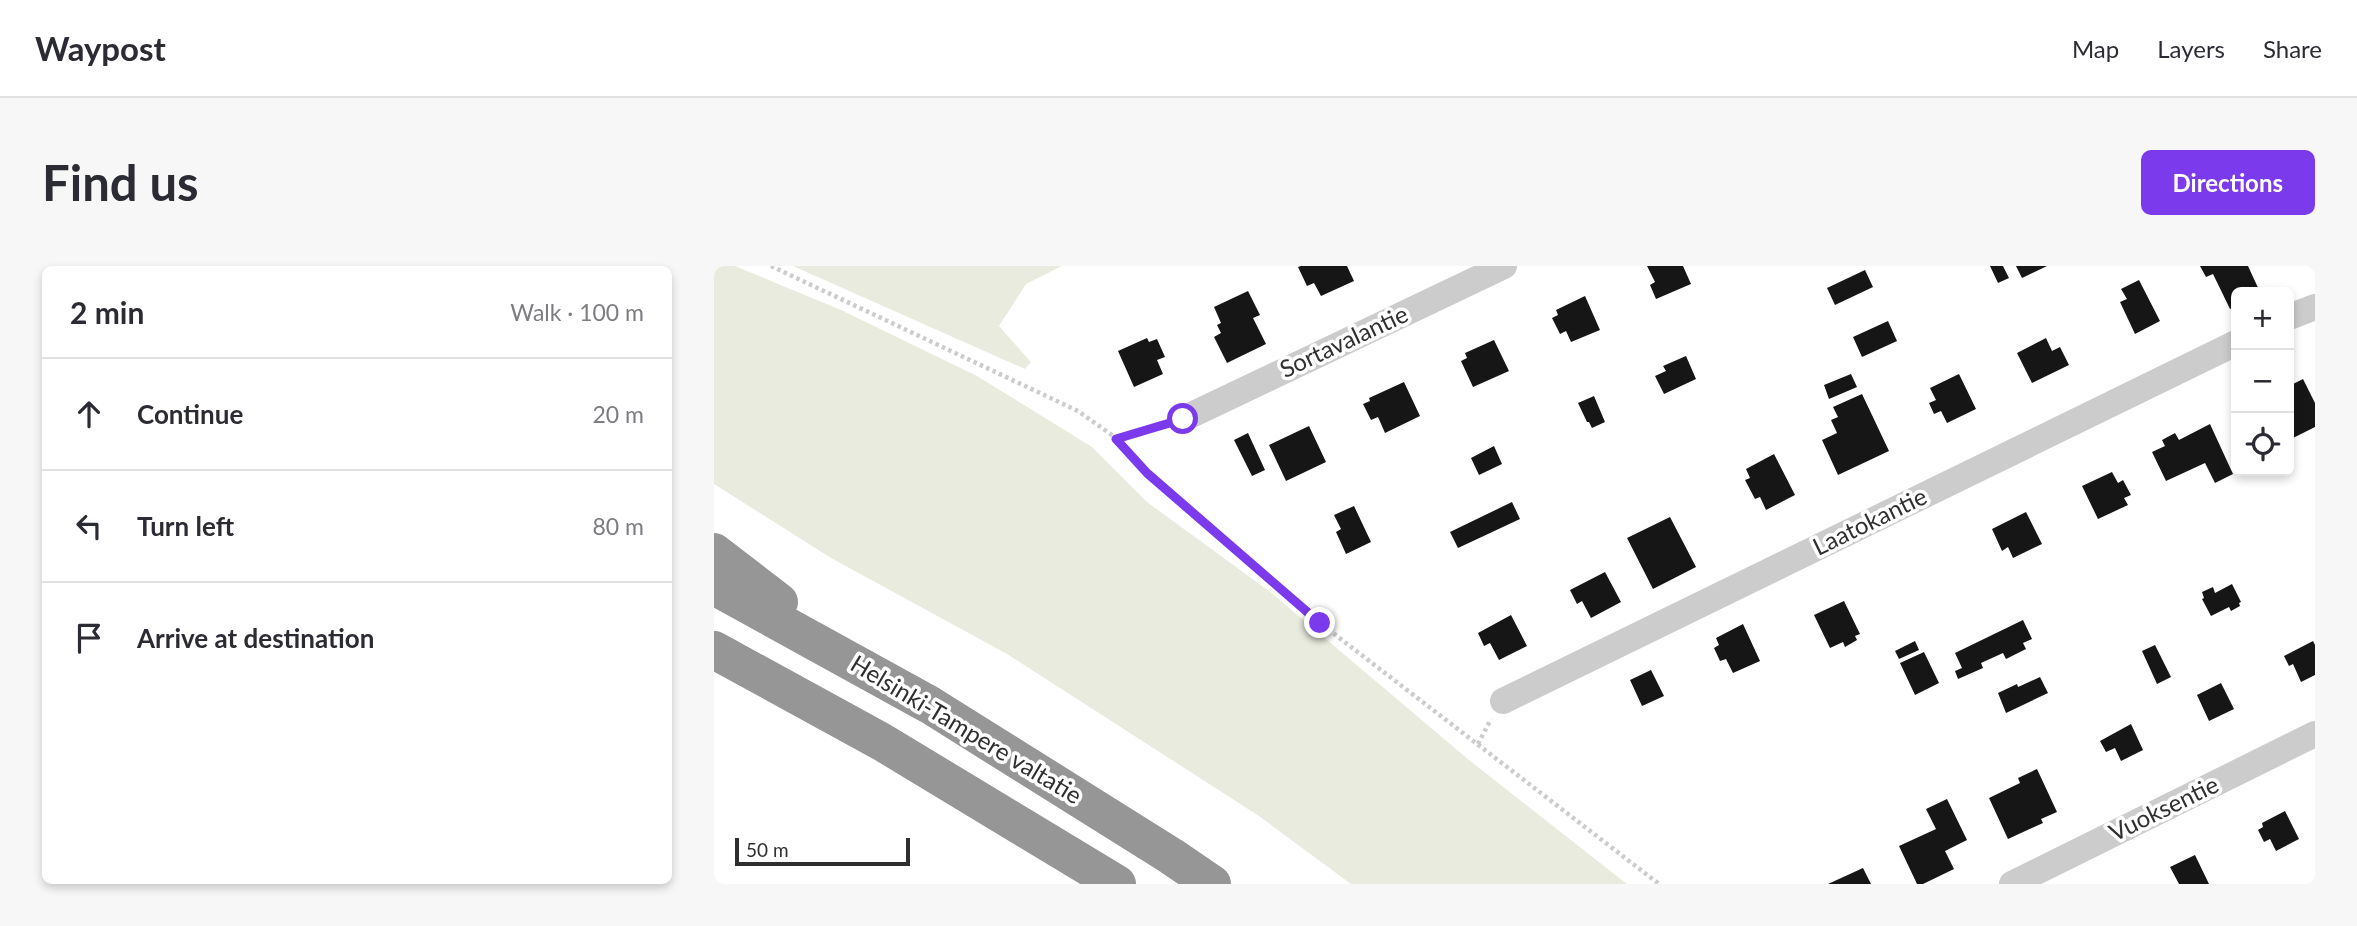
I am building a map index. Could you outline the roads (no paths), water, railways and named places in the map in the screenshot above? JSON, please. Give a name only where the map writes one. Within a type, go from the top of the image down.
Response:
[{"type":"highway","points":[[714,552],[743,572],[854,663]]},
{"type":"highway","name":"Helsinki-Tampere valtatie","points":[[714,586],[930,705],[1212,884]]},
{"type":"highway","points":[[714,650],[882,742],[1117,884]]},
{"type":"street","name":"Sortavalantie","points":[[1183,419],[1504,266]]},
{"type":"street","points":[[2294,315],[2315,307]]},
{"type":"street","name":"Laatokantie","points":[[1503,701],[2231,345]]},
{"type":"street","name":"Vuoksentie","points":[[2012,884],[2315,734]]}]
